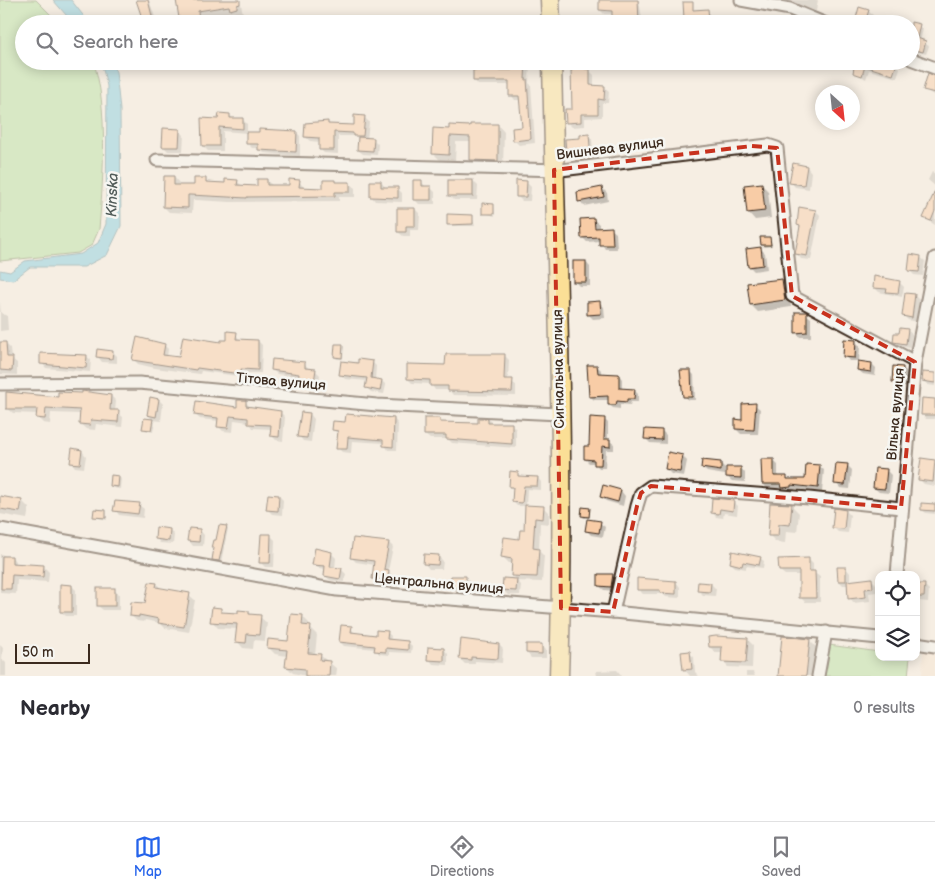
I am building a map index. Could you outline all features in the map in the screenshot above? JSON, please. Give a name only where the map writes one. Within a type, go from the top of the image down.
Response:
[{"type":"main road","points":[[550,0],[551,15]]},
{"type":"main road","name":"Сигнальна вулиця","points":[[552,70],[559,414],[561,608],[559,676]]},
{"type":"street","points":[[742,0],[790,9],[804,15]]},
{"type":"street","points":[[920,62],[935,68]]},
{"type":"street","name":"Вишнева вулиця","points":[[157,160],[554,170],[768,145],[777,148],[792,296],[915,362]]},
{"type":"street","name":"Вільна вулиця","points":[[896,571],[915,362],[935,258]]},
{"type":"street","name":"Тітова вулиця","points":[[0,384],[139,383],[377,405],[559,414]]},
{"type":"street","points":[[613,612],[641,492],[651,486],[799,497],[901,508]]},
{"type":"street","name":"Центральна вулиця","points":[[0,529],[337,590],[613,612],[875,638]]},
{"type":"street","points":[[818,676],[826,632]]},
{"type":"street","points":[[920,644],[935,646]]},
{"type":"highlighted area","points":[[752,146],[777,148],[792,296],[915,362],[901,508],[651,486],[641,493],[637,506],[613,612],[561,608],[554,170]]},
{"type":"shaded area","points":[[923,643],[935,645],[935,676],[922,676]]},
{"type":"green space","points":[[0,0],[36,0],[51,15],[15,15],[15,70],[96,70],[98,79],[104,144],[99,229],[92,245],[78,253],[0,261]]},
{"type":"green space","points":[[829,645],[875,651],[875,661],[910,661],[908,676],[823,676]]},
{"type":"water","points":[[53,0],[71,0],[83,15],[66,15]]},
{"type":"water","name":"Kinska","points":[[103,70],[115,70],[120,110],[121,226],[107,255],[84,267],[30,267],[13,280],[0,278],[0,270],[10,272],[25,261],[81,254],[98,243],[106,224],[107,86]]},
{"type":"building","points":[[136,0],[148,0],[152,15],[141,15]]},
{"type":"building","points":[[176,0],[240,0],[237,8],[230,10],[229,6],[198,11],[198,15],[178,15]]},
{"type":"building","points":[[599,0],[638,0],[639,15],[612,15],[612,11],[599,10]]},
{"type":"building","points":[[683,2],[693,2],[693,10],[708,9],[709,15],[684,15]]},
{"type":"building","points":[[859,7],[869,10],[867,15],[857,15]]},
{"type":"building","points":[[920,39],[926,41],[923,52],[920,51]]},
{"type":"building","points":[[473,70],[526,70],[531,139],[513,141],[512,128],[522,127],[519,96],[509,96],[509,81],[473,81]]},
{"type":"building","points":[[571,70],[590,70],[590,85],[605,86],[604,100],[598,99],[598,114],[581,114],[581,122],[566,123],[565,109],[572,109]]},
{"type":"building","points":[[854,70],[864,70],[862,76],[853,73]]},
{"type":"building","points":[[877,70],[895,70],[893,75]]},
{"type":"building","points":[[928,73],[935,76],[935,93],[923,90]]},
{"type":"building","points":[[219,113],[230,114],[230,118],[243,118],[243,129],[219,127],[219,146],[202,146],[201,118],[218,119]]},
{"type":"building","points":[[354,115],[365,116],[363,136],[353,136],[353,133],[334,132],[334,150],[319,150],[319,138],[304,137],[305,123],[328,121],[328,124],[354,125]]},
{"type":"building","points":[[470,124],[498,124],[498,161],[470,160],[470,137],[450,136],[449,155],[432,154],[433,128],[449,129],[449,125],[470,126]]},
{"type":"building","points":[[163,128],[180,129],[179,147],[162,147]]},
{"type":"building","points":[[259,129],[297,131],[296,152],[258,150],[258,144],[246,144],[246,132],[259,132]]},
{"type":"building","points":[[589,134],[591,159],[576,161],[575,151],[566,152],[565,139],[580,138],[580,135]]},
{"type":"building","points":[[358,137],[374,138],[373,151],[357,150]]},
{"type":"building","points":[[793,163],[807,166],[804,185],[789,183]]},
{"type":"building","points":[[164,176],[174,176],[174,185],[194,185],[194,178],[206,178],[206,182],[225,183],[225,179],[238,180],[237,185],[257,186],[257,179],[267,179],[267,185],[289,185],[289,179],[300,180],[299,187],[323,188],[323,180],[335,180],[335,182],[350,182],[350,192],[335,192],[335,196],[247,198],[188,195],[188,208],[163,207]]},
{"type":"building","points":[[413,180],[422,180],[422,186],[431,186],[431,200],[413,200]]},
{"type":"building","points":[[448,180],[473,180],[473,196],[448,196]]},
{"type":"building","points":[[516,180],[527,181],[526,197],[516,197]]},
{"type":"building","points":[[370,181],[381,181],[381,187],[398,187],[398,198],[370,197]]},
{"type":"building","points":[[762,183],[765,211],[747,213],[744,185]]},
{"type":"building","points":[[602,187],[604,197],[578,202],[577,192]]},
{"type":"building","points":[[935,191],[935,211],[931,221],[923,218]]},
{"type":"building","points":[[482,203],[494,204],[494,214],[482,214]]},
{"type":"building","points":[[799,207],[816,210],[807,256],[795,254],[800,226],[797,225]]},
{"type":"building","points":[[397,208],[415,208],[415,226],[406,226],[406,232],[397,232]]},
{"type":"building","points":[[447,214],[473,215],[473,224],[447,225]]},
{"type":"building","points":[[594,218],[595,228],[612,227],[613,245],[599,245],[599,237],[581,238],[580,219]]},
{"type":"building","points":[[760,237],[770,237],[771,245],[761,245]]},
{"type":"building","points":[[761,247],[763,265],[748,267],[746,249]]},
{"type":"building","points":[[910,254],[921,256],[919,272],[908,271]]},
{"type":"building","points":[[573,261],[586,261],[586,282],[573,282]]},
{"type":"building","points":[[874,276],[900,281],[898,293],[886,292],[887,289],[873,288]]},
{"type":"building","points":[[782,279],[785,300],[750,305],[747,283]]},
{"type":"building","points":[[905,293],[915,294],[912,318],[902,316]]},
{"type":"building","points":[[600,301],[601,314],[587,315],[587,302]]},
{"type":"building","points":[[795,312],[807,312],[807,332],[795,333]]},
{"type":"building","points":[[900,328],[908,329],[906,344],[893,342],[894,333],[899,333]]},
{"type":"building","points":[[227,331],[237,332],[236,339],[258,340],[258,370],[241,369],[241,374],[197,368],[196,370],[132,360],[137,337],[165,344],[163,355],[179,357],[183,336],[221,342],[221,340],[227,340]]},
{"type":"building","points":[[844,339],[856,340],[855,358],[843,357]]},
{"type":"building","points":[[0,342],[6,342],[7,357],[13,357],[12,371],[0,370]]},
{"type":"building","points":[[335,344],[343,344],[342,358],[334,357]]},
{"type":"building","points":[[97,349],[113,351],[112,359],[96,357]]},
{"type":"building","points":[[40,353],[87,355],[86,368],[40,364]]},
{"type":"building","points":[[446,354],[505,354],[504,379],[513,379],[512,392],[448,391],[448,386],[430,386],[430,380],[407,379],[407,364],[445,365]]},
{"type":"building","points":[[272,359],[305,362],[305,368],[316,369],[314,382],[298,380],[299,374],[271,370]]},
{"type":"building","points":[[358,359],[373,361],[371,378],[382,380],[380,391],[365,388],[367,378],[339,375],[341,361],[358,363]]},
{"type":"building","points":[[858,361],[872,363],[871,372],[857,370]]},
{"type":"building","points":[[587,365],[597,365],[598,373],[619,374],[619,388],[635,389],[634,399],[627,399],[627,402],[617,401],[616,405],[608,405],[608,396],[589,397]]},
{"type":"building","points":[[893,366],[903,367],[902,384],[892,382]]},
{"type":"building","points":[[680,370],[691,370],[692,397],[683,397]]},
{"type":"building","points":[[923,372],[935,373],[935,383],[922,381]]},
{"type":"building","points":[[82,391],[111,395],[110,410],[119,410],[118,422],[91,420],[90,425],[79,424],[80,410],[46,408],[45,419],[36,418],[37,409],[6,409],[6,392],[58,397],[58,392],[82,393]]},
{"type":"building","points":[[150,397],[159,399],[156,417],[147,415]]},
{"type":"building","points":[[922,398],[935,399],[935,415],[921,415]]},
{"type":"building","points":[[237,400],[246,400],[246,406],[281,411],[279,437],[270,436],[271,425],[248,424],[248,418],[230,416],[228,428],[217,427],[218,418],[194,415],[196,401],[237,407]]},
{"type":"building","points":[[756,403],[754,430],[735,429],[735,419],[742,420],[742,404]]},
{"type":"building","points":[[301,412],[310,413],[307,438],[297,437]]},
{"type":"building","points":[[346,414],[394,418],[393,447],[383,446],[383,440],[348,437],[347,449],[336,449],[338,431],[332,430],[333,421],[345,422]]},
{"type":"building","points":[[590,417],[605,418],[604,439],[610,439],[610,447],[602,446],[601,465],[594,465],[594,460],[584,459],[584,446],[589,446]]},
{"type":"building","points":[[144,418],[153,419],[151,430],[142,429]]},
{"type":"building","points":[[424,418],[440,418],[440,422],[478,423],[478,418],[488,418],[488,423],[512,423],[512,444],[446,439],[446,435],[424,435]]},
{"type":"building","points":[[645,429],[662,430],[662,440],[644,439]]},
{"type":"building","points":[[72,448],[82,450],[80,464],[70,463]]},
{"type":"building","points":[[668,452],[683,455],[680,472],[665,469]]},
{"type":"building","points":[[921,458],[935,460],[933,482],[918,480]]},
{"type":"building","points":[[761,459],[774,459],[774,476],[787,476],[787,479],[805,479],[806,464],[820,465],[818,488],[791,485],[791,487],[782,488],[781,484],[762,484]]},
{"type":"building","points":[[702,460],[721,462],[721,471],[701,468]]},
{"type":"building","points":[[836,463],[848,464],[845,485],[834,484]]},
{"type":"building","points":[[726,467],[741,467],[741,478],[726,477]]},
{"type":"building","points":[[875,468],[887,469],[885,489],[873,488]]},
{"type":"building","points":[[510,471],[518,472],[518,476],[538,477],[537,486],[524,486],[522,503],[512,502],[513,487],[509,487]]},
{"type":"building","points":[[111,475],[119,476],[118,487],[110,486]]},
{"type":"building","points":[[603,485],[621,490],[618,502],[600,497]]},
{"type":"building","points":[[268,494],[279,495],[278,511],[266,510]]},
{"type":"building","points":[[0,496],[22,500],[20,512],[0,509]]},
{"type":"building","points":[[712,498],[734,500],[733,511],[720,509],[719,514],[711,513]]},
{"type":"building","points":[[115,501],[140,503],[138,514],[113,511]]},
{"type":"building","points":[[770,503],[792,504],[790,525],[779,524],[778,536],[768,536]]},
{"type":"building","points":[[921,503],[935,504],[935,511],[921,510]]},
{"type":"building","points":[[525,505],[544,506],[543,519],[535,518],[533,548],[539,549],[537,577],[511,576],[512,559],[501,557],[504,537],[519,539],[520,530],[524,530]]},
{"type":"building","points":[[582,507],[590,508],[589,517],[581,516]]},
{"type":"building","points":[[834,508],[846,510],[844,529],[832,528]]},
{"type":"building","points":[[94,509],[106,510],[106,518],[93,517]]},
{"type":"building","points":[[587,519],[601,521],[599,533],[585,531]]},
{"type":"building","points":[[219,525],[227,526],[219,561],[212,560],[214,548],[211,548],[213,540],[216,540]]},
{"type":"building","points":[[156,527],[170,529],[169,541],[155,539]]},
{"type":"building","points":[[189,528],[200,529],[199,542],[187,541]]},
{"type":"building","points":[[261,534],[271,534],[270,563],[259,563]]},
{"type":"building","points":[[353,538],[389,542],[384,569],[389,570],[388,580],[372,579],[374,561],[350,558]]},
{"type":"building","points":[[315,548],[332,552],[330,567],[342,568],[340,579],[324,576],[325,566],[312,565]]},
{"type":"building","points":[[732,551],[761,557],[759,565],[743,562],[742,566],[730,563]]},
{"type":"building","points":[[424,554],[439,555],[438,565],[423,564]]},
{"type":"building","points":[[2,556],[12,556],[12,563],[44,565],[43,577],[12,575],[11,589],[1,589]]},
{"type":"building","points":[[809,558],[809,571],[815,571],[816,598],[799,598],[799,571],[779,571],[778,559]]},
{"type":"building","points":[[837,567],[846,567],[846,581],[838,581]]},
{"type":"building","points":[[598,574],[613,574],[611,587],[598,586]]},
{"type":"building","points":[[451,576],[466,576],[466,588],[450,587]]},
{"type":"building","points":[[503,578],[517,579],[516,591],[502,590]]},
{"type":"building","points":[[637,578],[676,581],[676,594],[660,593],[660,590],[637,590]]},
{"type":"building","points":[[872,578],[873,588],[865,589],[866,597],[848,599],[847,581]]},
{"type":"building","points":[[149,582],[157,583],[156,587],[190,593],[184,627],[158,623],[159,619],[139,615],[139,617],[130,616],[131,602],[145,603]]},
{"type":"building","points":[[698,582],[711,583],[710,592],[697,591]]},
{"type":"building","points":[[60,584],[72,585],[72,612],[60,612]]},
{"type":"building","points":[[920,584],[925,584],[924,597],[920,597]]},
{"type":"building","points":[[97,588],[115,588],[115,606],[97,606]]},
{"type":"building","points":[[212,607],[221,608],[221,612],[238,613],[238,610],[249,611],[249,614],[261,615],[259,635],[247,634],[246,643],[235,642],[237,624],[210,622]]},
{"type":"building","points":[[291,614],[303,615],[302,625],[311,626],[308,653],[321,654],[320,660],[330,661],[329,676],[305,676],[305,669],[285,667],[287,650],[267,648],[268,639],[288,641]]},
{"type":"building","points":[[341,625],[352,626],[351,632],[376,635],[376,630],[388,631],[387,639],[408,641],[408,650],[386,648],[386,652],[374,651],[375,646],[339,642]]},
{"type":"building","points":[[782,636],[810,639],[806,676],[778,676]]},
{"type":"building","points":[[708,637],[748,638],[746,663],[721,662],[722,647],[709,647]]},
{"type":"building","points":[[461,639],[499,644],[498,659],[471,657],[471,660],[459,659]]},
{"type":"building","points":[[526,644],[542,644],[542,654],[526,653]]},
{"type":"building","points":[[428,647],[444,648],[444,661],[427,660]]},
{"type":"building","points":[[690,651],[692,669],[683,670],[681,652]]}]
